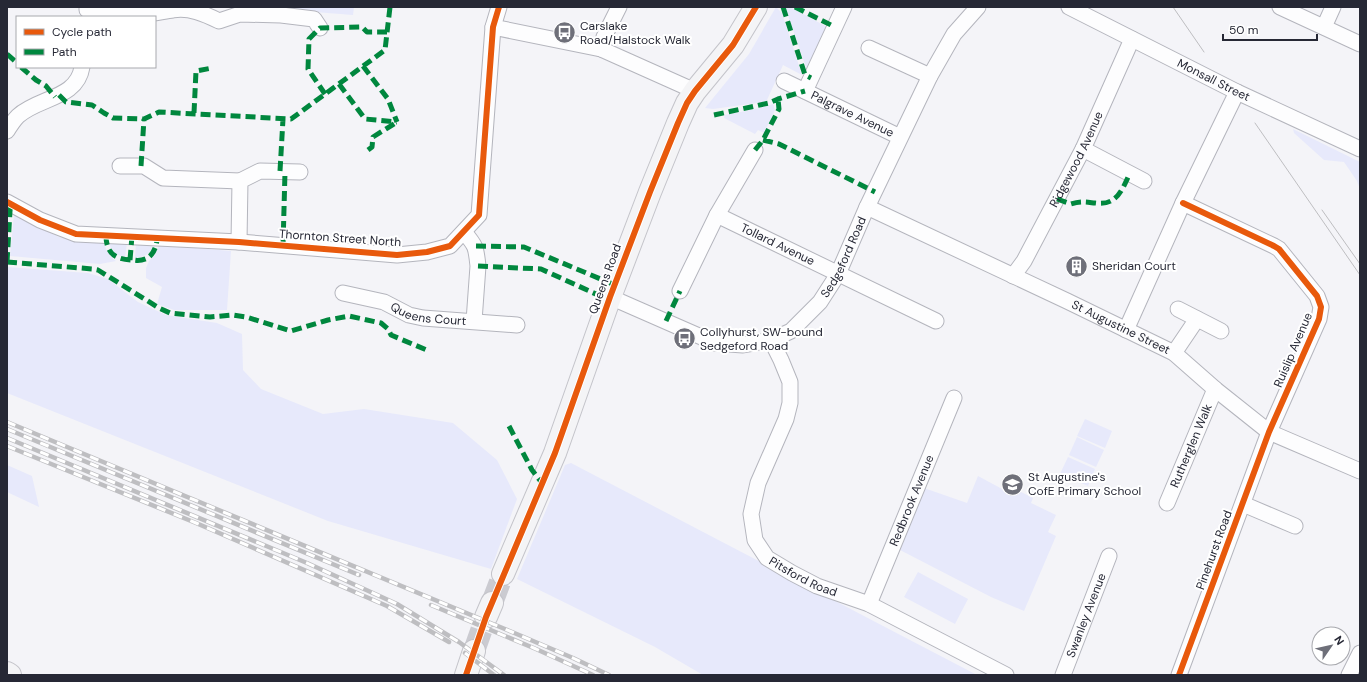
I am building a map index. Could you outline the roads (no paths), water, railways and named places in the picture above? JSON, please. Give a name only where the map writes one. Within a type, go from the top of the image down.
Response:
[{"type":"highway","name":"Queens Road","points":[[503,574],[555,452],[610,297],[668,145],[687,103],[733,45],[756,7]]},
{"type":"highway","points":[[466,675],[474,651]]},
{"type":"street","name":"Thornton Street North","points":[[7,202],[40,220],[76,234],[239,242],[397,255],[427,252],[450,246],[479,215],[493,27],[499,7]]},
{"type":"street","points":[[601,49],[604,37],[619,7]]},
{"type":"street","name":"Palgrave Avenue","points":[[805,91],[844,7]]},
{"type":"street","name":"Sedgeford Road","points":[[610,297],[715,343],[743,345],[771,340],[791,331],[820,302],[838,274],[867,207],[930,76],[954,34],[978,7]]},
{"type":"street","name":"Monsall Street","points":[[1069,7],[1237,92],[1360,149]]},
{"type":"street","points":[[1280,7],[1360,44]]},
{"type":"street","points":[[1324,27],[1333,7]]},
{"type":"street","points":[[86,11],[152,14],[176,9],[199,12],[219,21],[240,14],[281,15],[314,19],[320,28]]},
{"type":"street","points":[[493,27],[601,49],[695,91]]},
{"type":"street","name":"Ridgewood Avenue","points":[[1013,276],[1024,261],[1083,149],[1132,39]]},
{"type":"street","points":[[869,48],[930,76]]},
{"type":"street","points":[[7,131],[11,124],[22,113],[38,104],[67,92],[77,83],[82,68]]},
{"type":"street","name":"Palgrave Avenue","points":[[784,81],[900,137]]},
{"type":"street","points":[[1126,330],[1183,203],[1237,92]]},
{"type":"street","points":[[1083,149],[1144,181]]},
{"type":"street","points":[[680,291],[718,215],[755,150]]},
{"type":"street","points":[[120,166],[144,166],[163,178],[240,182],[260,171],[300,172]]},
{"type":"street","points":[[239,242],[240,182]]},
{"type":"street","name":"Ruislip Avenue","points":[[1183,203],[1274,246],[1283,254],[1317,296],[1320,302],[1321,308],[1319,319],[1269,432]]},
{"type":"street","name":"St Augustine Street","points":[[867,207],[1174,353],[1215,389],[1269,432],[1360,470]]},
{"type":"street","name":"Tollard Avenue","points":[[718,215],[936,321]]},
{"type":"street","points":[[464,232],[476,246],[478,266],[474,321]]},
{"type":"street","name":"Queens Court","points":[[343,293],[384,302],[408,315],[423,318],[517,325]]},
{"type":"street","points":[[1178,309],[1221,331]]},
{"type":"street","points":[[1174,353],[1198,319]]},
{"type":"street","name":"Pitsford Road","points":[[771,340],[790,382],[790,403],[786,419],[758,483],[751,514],[755,540],[767,558],[817,586],[869,604],[1006,675]]},
{"type":"street","name":"Rutherglen Walk","points":[[1167,503],[1215,389]]},
{"type":"street","name":"Redbrook Avenue","points":[[869,604],[954,398]]},
{"type":"street","name":"Pinehurst Road","points":[[1179,675],[1269,432]]},
{"type":"street","points":[[1243,504],[1295,526]]},
{"type":"street","name":"Swanley Avenue","points":[[1063,675],[1109,556]]},
{"type":"street","points":[[1349,675],[1360,653]]},
{"type":"tunnel","points":[[492,603],[503,574]]},
{"type":"tunnel","points":[[474,651],[486,617]]},
{"type":"tram line","points":[[1173,7],[1204,52]]},
{"type":"tram line","points":[[1255,123],[1360,275]]},
{"type":"tram line","points":[[1322,210],[1360,264]]},
{"type":"railway","points":[[7,422],[512,632],[609,675]]},
{"type":"railway","points":[[7,429],[359,575]]},
{"type":"railway","points":[[7,438],[307,563],[397,604],[459,642],[504,675]]},
{"type":"railway","points":[[7,446],[196,523],[387,606],[449,642]]},
{"type":"railway","points":[[431,605],[536,649],[593,675]]},
{"type":"railway","points":[[465,653],[494,675]]},
{"type":"place","name":"Carslake Road/Halstock Walk","points":[[564,33]]},
{"type":"place","name":"Sheridan Court","points":[[1076,266]]},
{"type":"place","name":"Collyhurst, SW-bound Sedgeford Road","points":[[685,339]]},
{"type":"place","name":"St Augustine's CofE Primary School","points":[[1012,484]]}]
